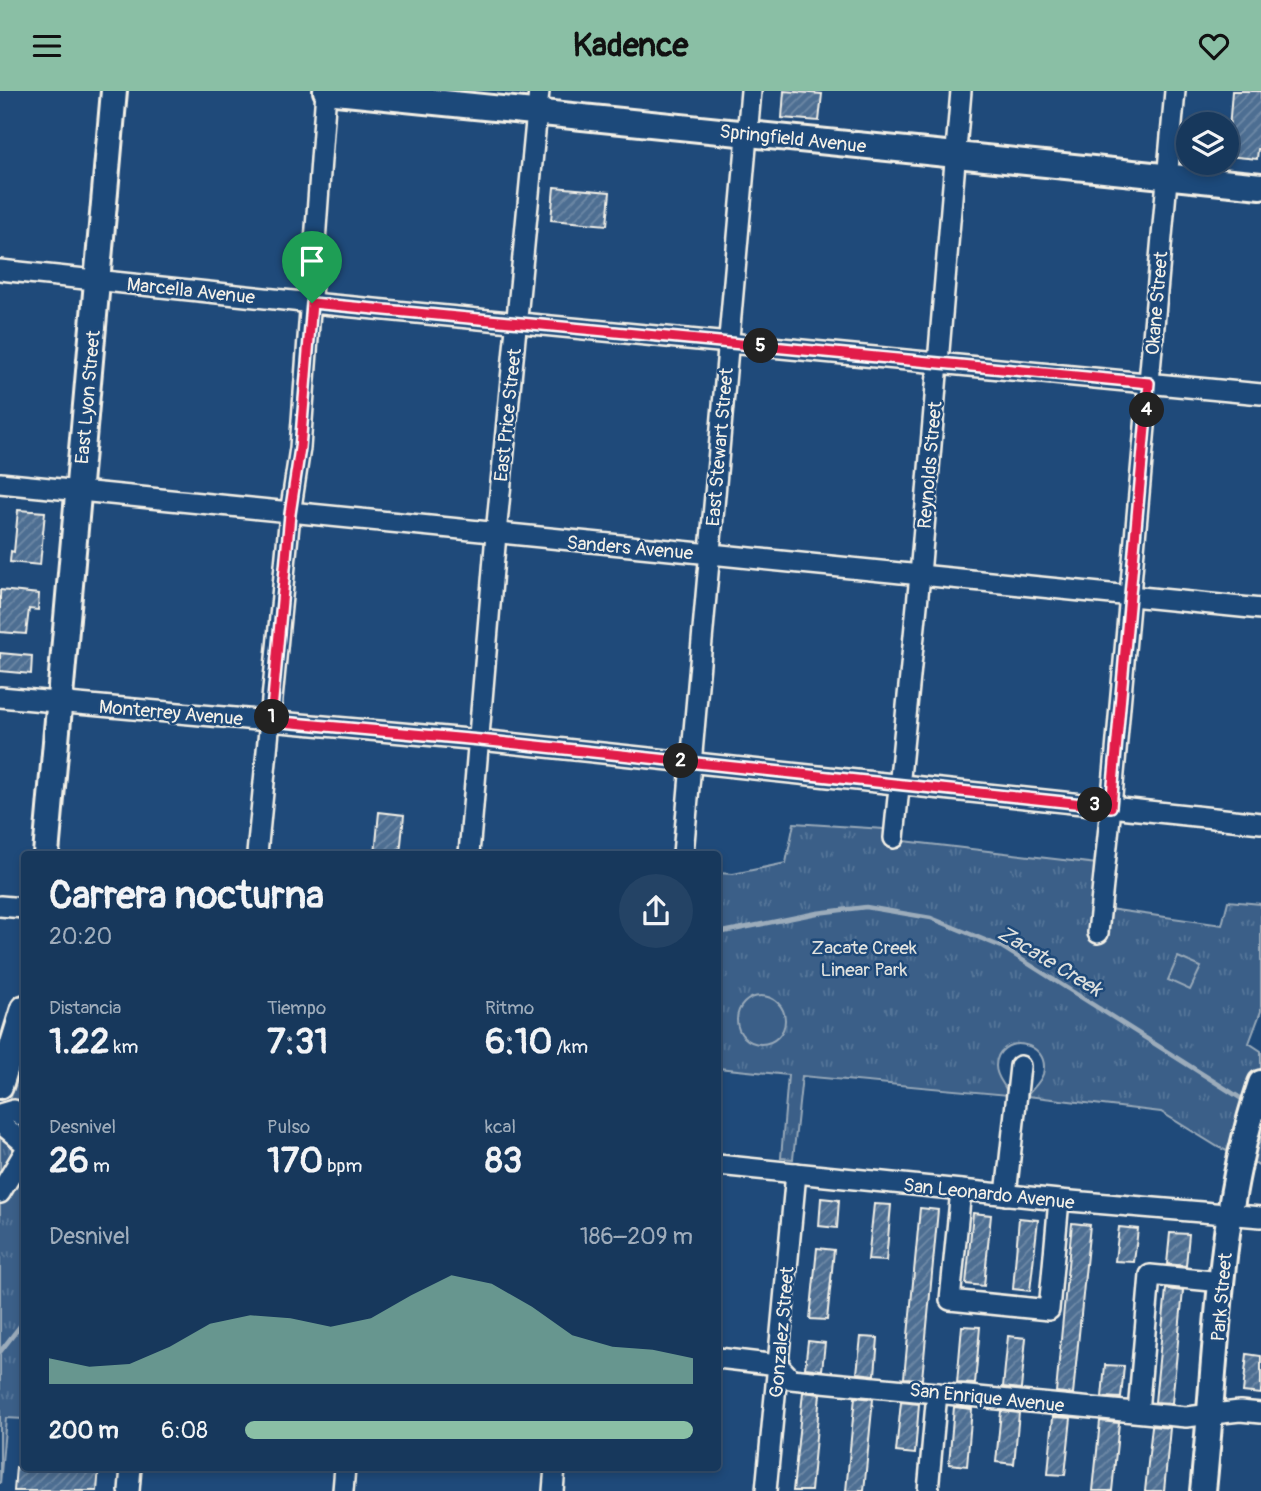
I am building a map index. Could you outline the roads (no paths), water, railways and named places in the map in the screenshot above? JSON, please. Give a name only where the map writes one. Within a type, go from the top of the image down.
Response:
[{"type":"main road","name":"East Lyon Street","points":[[46,851],[114,91]]},
{"type":"main road","name":"Springfield Avenue","points":[[326,91],[538,102],[747,134],[1261,186]]},
{"type":"main road","points":[[0,1086],[21,1018]]},
{"type":"main road","name":"Park Street","points":[[1203,1491],[1228,1214],[1257,1095]]},
{"type":"street","points":[[257,851],[290,514],[300,448],[326,91]]},
{"type":"street","name":"East Stewart Street","points":[[683,851],[751,91]]},
{"type":"street","name":"Reynolds Street","points":[[894,838],[920,575],[961,91]]},
{"type":"street","name":"Okane Street","points":[[1098,933],[1175,91]]},
{"type":"street","name":"East Price Street","points":[[469,851],[496,534],[538,102]]},
{"type":"street","name":"Marcella Avenue","points":[[0,270],[312,303],[1261,394]]},
{"type":"street","name":"Sanders Avenue","points":[[0,483],[1261,609]]},
{"type":"street","name":"Monterrey Avenue","points":[[0,697],[480,740],[1261,824]]},
{"type":"street","points":[[0,906],[21,908]]},
{"type":"street","points":[[1006,1195],[1020,1066]]},
{"type":"street","points":[[0,1114],[14,1110],[21,1115]]},
{"type":"street","points":[[0,1123],[21,1140]]},
{"type":"street","points":[[0,1193],[21,1158]]},
{"type":"street","name":"San Leonardo Avenue","points":[[721,1165],[1006,1195],[1261,1217]]},
{"type":"street","name":"Gonzalez Street","points":[[766,1491],[796,1173]]},
{"type":"street","points":[[961,1190],[950,1300],[1049,1310],[1059,1200]]},
{"type":"street","points":[[1139,1412],[1150,1275],[1222,1282]]},
{"type":"street","name":"San Enrique Avenue","points":[[721,1359],[778,1365],[791,1378],[1185,1416],[1240,1411],[1261,1413]]},
{"type":"street","points":[[928,1491],[937,1392]]},
{"type":"street","points":[[129,1491],[131,1471]]},
{"type":"street","points":[[343,1491],[345,1471]]},
{"type":"street","points":[[553,1491],[555,1471]]},
{"type":"waterway","name":"Zacate Creek","points":[[721,932],[817,913],[866,907],[931,918],[1002,947],[1245,1101]]},
{"type":"waterway","name":"Zacate Creek","points":[[0,1352],[21,1325]]},
{"type":"park label","name":"Zacate Creek Linear Park","points":[[864,958]]}]
